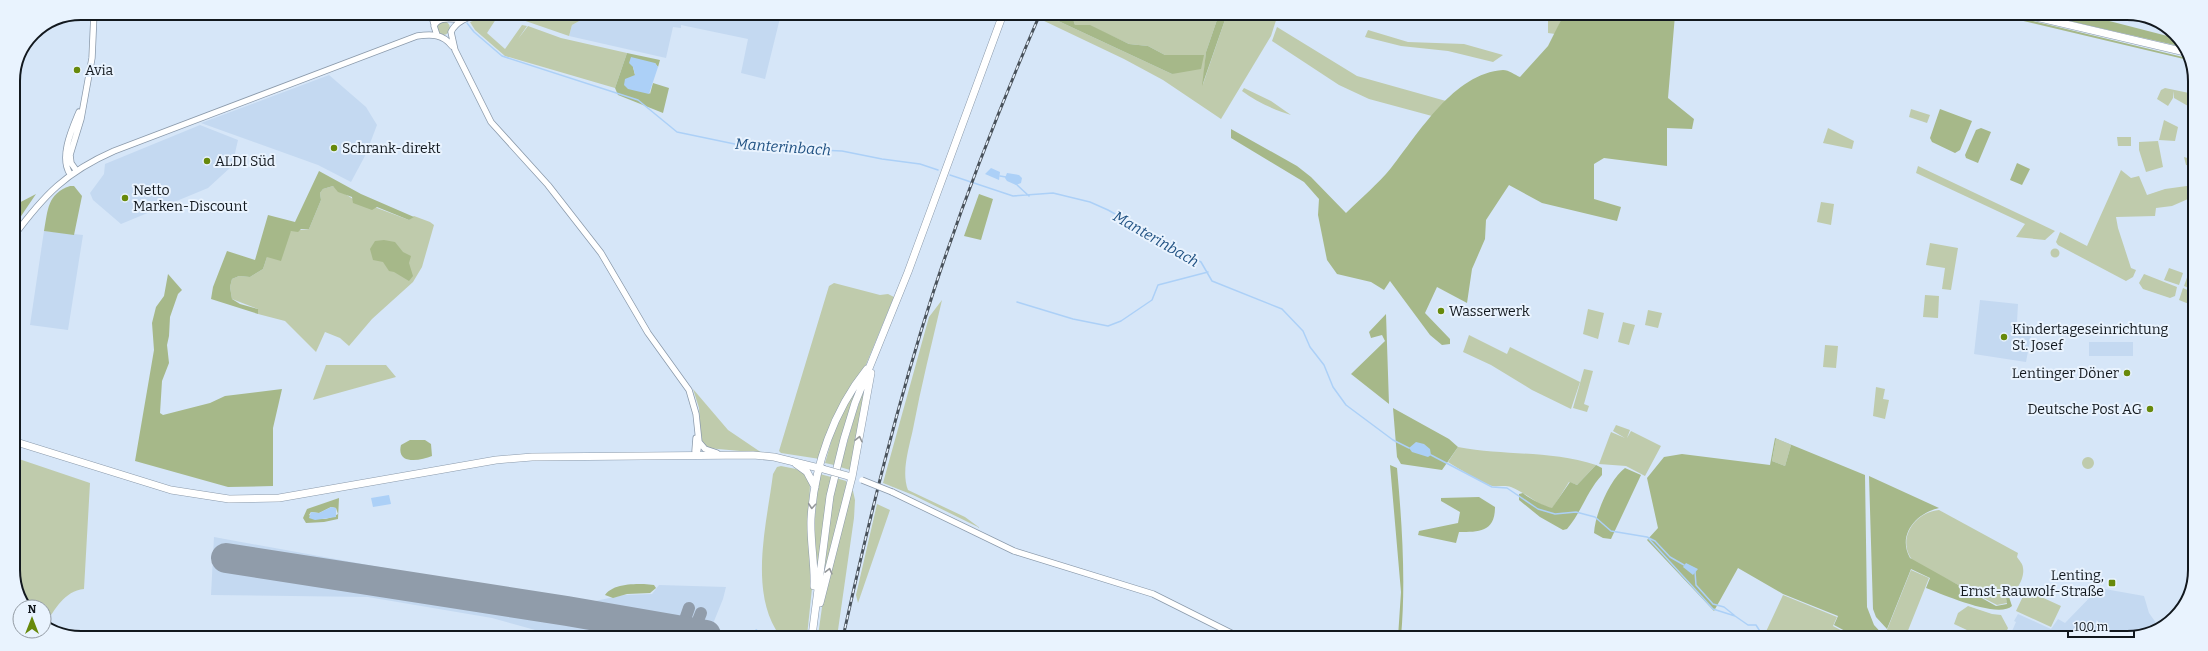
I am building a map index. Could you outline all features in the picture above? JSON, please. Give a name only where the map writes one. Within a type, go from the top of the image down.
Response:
[{"type":"main road","points":[[813,631],[825,529],[833,483],[848,425],[911,265],[1001,20]]},
{"type":"main road","points":[[2048,20],[2180,51]]},
{"type":"main road","points":[[814,622],[814,581],[811,520],[814,487],[836,420],[860,377],[873,359]]},
{"type":"main road","points":[[814,631],[850,476],[873,359]]},
{"type":"main road","points":[[20,443],[171,490],[229,499],[279,498],[496,460],[581,456],[763,456],[821,468],[850,476]]},
{"type":"main road","points":[[790,461],[807,472],[814,487]]},
{"type":"street","points":[[76,170],[71,163],[70,155],[80,119],[92,58],[94,20]]},
{"type":"street","points":[[433,20],[439,36],[448,41],[455,50],[491,122],[548,184],[601,253],[644,328],[689,390],[695,405],[697,455]]},
{"type":"street","points":[[20,228],[43,199],[70,174],[114,151],[417,36],[440,20]]},
{"type":"street","points":[[449,20],[455,50]]},
{"type":"street","points":[[417,36],[447,36],[451,30],[463,20]]},
{"type":"street","points":[[70,174],[66,169],[66,154],[82,106]]},
{"type":"street","points":[[697,445],[711,452],[729,455]]},
{"type":"street","points":[[686,455],[697,445]]},
{"type":"street","points":[[850,476],[892,492],[1014,552],[1030,558],[1107,578],[1153,594],[1227,631]]},
{"type":"shaded area","points":[[581,20],[780,20],[765,79],[741,73],[748,39],[681,25],[681,28],[673,27],[666,58],[569,36],[572,25]]},
{"type":"shaded area","points":[[631,57],[655,63],[658,67],[649,94],[628,89],[624,85],[625,79],[635,75],[633,67],[629,63]]},
{"type":"shaded area","points":[[329,75],[366,107],[377,125],[366,154],[351,182],[318,165],[201,123]]},
{"type":"shaded area","points":[[200,125],[238,140],[232,166],[208,188],[121,224],[93,200],[90,193],[104,174],[105,164]]},
{"type":"shaded area","points":[[991,168],[1000,172],[999,180],[985,174]]},
{"type":"shaded area","points":[[1007,173],[1019,175],[1022,178],[1021,183],[1016,185],[1007,181],[1005,178]]},
{"type":"shaded area","points":[[44,231],[83,235],[68,330],[30,325]]},
{"type":"shaded area","name":"Kindertageseinrichtung St. Josef","points":[[1980,300],[2018,304],[2017,322],[2033,325],[2026,362],[1974,354]]},
{"type":"shaded area","points":[[2089,342],[2133,342],[2133,356],[2089,356]]},
{"type":"shaded area","points":[[1416,442],[1424,444],[1430,449],[1431,455],[1428,457],[1412,452],[1409,448]]},
{"type":"shaded area","points":[[389,495],[391,504],[373,507],[371,498]]},
{"type":"shaded area","points":[[331,507],[336,508],[336,517],[315,520],[309,518],[311,512],[319,513]]},
{"type":"shaded area","points":[[214,537],[555,599],[590,602],[624,595],[652,594],[659,585],[726,587],[723,599],[710,631],[539,631],[492,618],[368,597],[211,595]]},
{"type":"shaded area","points":[[1686,563],[1698,569],[1693,575],[1683,567]]},
{"type":"shaded area","points":[[2099,588],[2144,596],[2149,613],[2156,623],[2147,628],[2127,631],[2012,631],[2016,622],[2014,621],[2018,614],[2051,629],[2058,619],[2065,623]]},
{"type":"green space","points":[[476,20],[495,20],[487,33],[505,49],[522,25],[527,26],[518,39],[528,26],[561,38],[627,53],[615,88],[505,56],[475,30],[470,22]]},
{"type":"green space","points":[[523,20],[581,20],[572,25],[569,36]]},
{"type":"green space","points":[[1042,20],[1056,20],[1172,74],[1203,55],[1165,55],[1148,46],[1129,44],[1090,26],[1075,25],[1073,20],[1217,20],[1206,52],[1203,84],[1225,20],[1276,20],[1271,36],[1221,119],[1163,80],[1124,59]]},
{"type":"green space","points":[[1056,20],[1073,20],[1075,25],[1090,25],[1129,44],[1148,46],[1165,55],[1204,55],[1201,69],[1172,74]]},
{"type":"green space","points":[[1217,20],[1225,20],[1202,86],[1206,52]]},
{"type":"green space","points":[[1548,20],[1561,20],[1555,34],[1548,33]]},
{"type":"green space","points":[[1561,20],[1675,20],[1668,98],[1694,119],[1692,129],[1667,128],[1667,166],[1604,158],[1594,164],[1594,199],[1621,207],[1617,221],[1542,203],[1509,185],[1486,220],[1485,239],[1472,269],[1467,303],[1437,287],[1425,313],[1450,339],[1450,344],[1442,345],[1430,335],[1390,281],[1384,290],[1371,282],[1337,274],[1327,260],[1318,215],[1319,199],[1304,182],[1231,138],[1231,129],[1297,166],[1311,177],[1346,213],[1386,174],[1426,122],[1453,93],[1469,82],[1485,74],[1505,70],[1520,77],[1548,46]]},
{"type":"green space","points":[[2019,20],[2029,20],[2183,57],[2183,59]]},
{"type":"green space","points":[[2065,20],[2105,20],[2168,36],[2177,46]]},
{"type":"green space","points":[[443,21],[448,23],[450,28],[448,33],[443,35],[438,33],[436,28],[438,23]]},
{"type":"green space","points":[[1277,27],[1357,76],[1446,101],[1432,116],[1369,99],[1339,85],[1272,41]]},
{"type":"green space","points":[[1368,30],[1408,42],[1464,44],[1503,55],[1493,62],[1448,51],[1401,46],[1365,37]]},
{"type":"green space","points":[[627,53],[660,60],[658,67],[655,63],[633,67],[635,75],[650,94],[653,83],[669,88],[663,113],[618,95],[615,88]]},
{"type":"green space","points":[[1244,88],[1271,101],[1291,115],[1254,99],[1242,91]]},
{"type":"green space","points":[[2165,88],[2188,93],[2188,106],[2174,98],[2174,91],[2173,98],[2168,106],[2157,99],[2161,90]]},
{"type":"green space","points":[[1911,109],[1930,115],[1927,123],[1909,117]]},
{"type":"green space","points":[[1940,109],[1972,121],[1960,150],[1955,153],[1932,142],[1930,138]]},
{"type":"green space","points":[[2164,120],[2178,127],[2175,141],[2159,140]]},
{"type":"green space","points":[[1828,128],[1854,141],[1852,149],[1823,143]]},
{"type":"green space","points":[[1981,128],[1991,132],[1978,163],[1966,158],[1965,155],[1976,130]]},
{"type":"green space","points":[[2117,137],[2131,137],[2131,146],[2118,146]]},
{"type":"green space","points":[[2158,141],[2163,167],[2146,172],[2139,150],[2139,142]]},
{"type":"green space","points":[[2184,157],[2188,158],[2188,166],[2186,165]]},
{"type":"green space","points":[[2017,163],[2030,169],[2022,185],[2010,180]]},
{"type":"green space","points":[[1918,166],[2055,231],[2045,240],[2016,237],[2025,224],[1916,173]]},
{"type":"green space","points":[[2121,170],[2131,178],[2139,176],[2147,195],[2165,189],[2188,186],[2188,199],[2172,206],[2156,208],[2155,216],[2116,217],[2131,268],[2136,270],[2133,277],[2126,281],[2058,245],[2056,242],[2060,232],[2087,246]]},
{"type":"green space","points":[[319,171],[361,194],[414,217],[409,220],[377,207],[372,210],[353,203],[352,197],[338,192],[333,186],[323,189],[320,193],[321,200],[309,229],[301,229],[298,232],[291,231],[281,261],[267,257],[263,269],[250,277],[239,276],[232,279],[230,287],[232,299],[240,304],[258,309],[258,314],[211,299],[213,287],[227,251],[255,260],[268,215],[295,222]]},
{"type":"green space","points":[[74,186],[82,196],[74,235],[44,231],[48,210],[53,198],[62,189]]},
{"type":"green space","points":[[333,186],[353,199],[409,220],[414,216],[434,225],[422,267],[413,282],[372,319],[349,346],[340,338],[325,332],[316,352],[285,321],[258,314],[258,309],[232,299],[230,287],[232,279],[239,276],[250,277],[263,269],[267,257],[291,231],[309,229],[321,200],[320,193],[323,189]]},
{"type":"green space","points":[[36,194],[20,218],[20,202]]},
{"type":"green space","points":[[979,194],[993,199],[981,240],[964,236]]},
{"type":"green space","points":[[1821,202],[1834,204],[1831,225],[1817,222]]},
{"type":"green space","points":[[384,240],[395,242],[403,252],[411,256],[409,263],[413,276],[409,281],[394,272],[389,271],[383,262],[373,260],[370,249],[375,241]]},
{"type":"green space","points":[[1930,243],[1958,248],[1951,290],[1942,289],[1945,268],[1926,265]]},
{"type":"green space","points":[[2053,249],[2057,249],[2059,253],[2057,257],[2053,257],[2051,255],[2051,251]]},
{"type":"green space","points":[[2169,268],[2183,273],[2179,285],[2164,280]]},
{"type":"green space","points":[[168,274],[182,290],[178,294],[170,317],[167,345],[169,363],[162,381],[160,413],[163,415],[210,403],[225,396],[282,389],[273,428],[273,486],[228,487],[135,461],[154,350],[152,323],[156,307],[164,296]]},
{"type":"green space","points":[[2144,274],[2177,287],[2175,296],[2170,298],[2143,289],[2139,283]]},
{"type":"green space","points":[[2188,275],[2188,288],[2184,286]]},
{"type":"green space","points":[[834,283],[880,295],[888,294],[894,297],[865,367],[820,459],[781,453],[779,451],[829,286]]},
{"type":"green space","points":[[2183,288],[2188,290],[2188,304],[2179,300]]},
{"type":"green space","points":[[1925,295],[1939,296],[1938,318],[1923,317]]},
{"type":"green space","points":[[942,300],[908,452],[905,468],[906,483],[908,490],[965,517],[980,528],[913,495],[883,483],[929,317]]},
{"type":"green space","points":[[1588,309],[1604,313],[1598,339],[1583,334]]},
{"type":"green space","points":[[1648,310],[1662,313],[1658,328],[1645,325]]},
{"type":"green space","points":[[1386,314],[1389,404],[1351,374],[1385,341],[1382,335],[1371,338],[1369,332]]},
{"type":"green space","points":[[1623,322],[1635,325],[1629,345],[1618,342]]},
{"type":"green space","points":[[1469,335],[1507,354],[1510,347],[1580,382],[1571,409],[1532,390],[1491,365],[1463,352]]},
{"type":"green space","points":[[1825,345],[1838,346],[1836,368],[1823,367]]},
{"type":"green space","points":[[326,365],[386,365],[396,377],[313,400]]},
{"type":"green space","points":[[1584,369],[1593,371],[1584,404],[1589,406],[1587,412],[1573,408]]},
{"type":"green space","points":[[861,378],[834,465],[825,463],[836,425]]},
{"type":"green space","points":[[867,380],[850,470],[840,467]]},
{"type":"green space","points":[[1876,387],[1885,389],[1883,399],[1889,400],[1885,419],[1873,416]]},
{"type":"green space","points":[[693,389],[728,430],[762,453],[707,448],[701,441],[699,408]]},
{"type":"green space","points":[[1393,408],[1449,439],[1458,447],[1442,470],[1401,464],[1397,457]]},
{"type":"green space","points":[[1616,425],[1630,430],[1627,438],[1631,431],[1661,446],[1645,476],[1626,466],[1599,464],[1611,432],[1625,438],[1613,431]]},
{"type":"green space","points":[[1775,438],[1865,475],[1867,607],[1874,625],[1880,631],[1845,631],[1834,625],[1838,616],[1783,594],[1738,568],[1714,611],[1647,540],[1658,528],[1647,478],[1664,457],[1682,454],[1770,465]],"holes":[[[1776,439],[1791,445],[1785,466],[1772,461]]]},
{"type":"green space","points":[[1776,439],[1791,445],[1785,466],[1772,461]]},
{"type":"green space","points":[[410,440],[425,440],[431,444],[432,456],[416,460],[405,459],[400,451],[401,445]]},
{"type":"green space","points":[[1458,447],[1493,452],[1561,457],[1596,465],[1577,485],[1569,482],[1552,509],[1511,487],[1492,486],[1487,484],[1448,462]]},
{"type":"green space","points":[[2086,457],[2090,457],[2094,463],[2090,469],[2086,469],[2082,465],[2082,461]]},
{"type":"green space","points":[[20,459],[90,483],[84,589],[71,593],[56,607],[52,613],[52,599],[28,599],[21,582]]},
{"type":"green space","points":[[1390,465],[1397,468],[1403,552],[1401,631],[1398,631],[1401,592]]},
{"type":"green space","points":[[1596,465],[1602,468],[1602,475],[1592,488],[1567,529],[1563,530],[1540,517],[1519,500],[1519,494],[1523,493],[1537,502],[1552,508],[1570,482],[1577,485]]},
{"type":"green space","points":[[781,466],[796,469],[805,474],[810,483],[809,518],[812,588],[808,631],[777,631],[770,618],[765,599],[762,578],[764,535],[773,474],[777,467]]},
{"type":"green space","points":[[1625,468],[1641,475],[1611,539],[1603,538],[1594,533],[1597,516],[1609,488],[1619,473]]},
{"type":"green space","points":[[820,474],[831,477],[816,580],[815,527],[816,501]]},
{"type":"green space","points":[[1869,476],[1939,508],[1923,515],[1911,526],[1907,533],[1906,541],[1910,558],[1996,606],[2007,604],[2006,598],[2009,597],[2012,606],[2005,609],[1995,610],[1957,600],[1926,588],[1930,578],[1911,569],[1887,629],[1876,617],[1873,609]]},
{"type":"green space","points":[[836,478],[846,481],[847,485],[819,596]]},
{"type":"green space","points":[[850,491],[853,491],[855,500],[854,518],[838,631],[819,631],[823,600],[830,578]]},
{"type":"green space","points":[[1479,497],[1495,507],[1494,515],[1489,526],[1479,531],[1459,532],[1456,543],[1418,535],[1419,531],[1458,523],[1460,512],[1441,501],[1441,498]]},
{"type":"green space","points":[[339,498],[338,519],[324,522],[306,523],[303,518],[307,509]],"holes":[[[331,507],[336,508],[338,514],[331,518],[320,519],[309,515],[311,512],[319,513]]]},
{"type":"green space","points":[[877,504],[890,510],[858,603],[856,595]]},
{"type":"green space","points":[[1939,510],[2018,553],[2017,557],[2023,567],[2022,577],[2016,590],[2006,598],[2007,603],[1997,605],[1914,562],[1906,545],[1910,529],[1922,516]]},
{"type":"green space","points":[[1911,570],[1929,578],[1908,631],[1887,630]]},
{"type":"green space","points":[[644,584],[654,585],[656,588],[650,593],[627,594],[613,598],[605,595],[608,591],[617,587]]},
{"type":"green space","points":[[2026,590],[2061,606],[2051,627],[2016,611]]},
{"type":"green space","points":[[1783,595],[1837,617],[1833,626],[1843,631],[1766,631]]},
{"type":"green space","points":[[1968,606],[1992,614],[2001,615],[2008,628],[2007,631],[1969,631],[1954,624],[1958,613]]},
{"type":"waterway","name":"Manterinbach","points":[[467,23],[474,32],[502,56],[638,100],[677,132],[749,147],[842,151],[882,159],[920,164],[938,170]]},
{"type":"waterway","name":"Manterinbach","points":[[950,175],[1013,196],[1053,193],[1090,202],[1108,210],[1201,262],[1212,281],[1282,309],[1303,331],[1310,347],[1324,365],[1333,387],[1346,405],[1393,440],[1409,448]]},
{"type":"waterway","points":[[1000,176],[1006,177]]},
{"type":"waterway","points":[[1015,183],[1029,196]]},
{"type":"waterway","points":[[1017,302],[1073,319],[1108,326],[1121,321],[1152,300],[1158,285],[1208,272]]},
{"type":"waterway","name":"Manterinbach","points":[[1431,455],[1492,487],[1507,488],[1538,509],[1555,514],[1576,512],[1595,517],[1611,531],[1647,537],[1655,541],[1670,557],[1684,565]]},
{"type":"waterway","name":"Manterinbach","points":[[1649,539],[1713,609],[1735,616],[1748,625],[1756,625],[1760,631]]},
{"type":"waterway","name":"Manterinbach","points":[[1695,572],[1696,585],[1713,604],[1724,607],[1734,615]]},
{"type":"taxiway","points":[[681,631],[689,608]]},
{"type":"taxiway","points":[[694,631],[701,613]]},
{"type":"runway","points":[[226,558],[567,611],[683,631]]},
{"type":"railway","points":[[844,631],[884,462],[934,290],[984,150],[1037,20]]},
{"type":"place","name":"Avia","points":[[77,70]]},
{"type":"place","name":"Schrank-direkt","points":[[334,148]]},
{"type":"place","name":"ALDI Süd","points":[[207,161]]},
{"type":"place","name":"Netto Marken-Discount","points":[[125,198]]},
{"type":"place","name":"Wasserwerk","points":[[1441,311]]},
{"type":"place","name":"Kindertageseinrichtung St. Josef","points":[[2004,337]]},
{"type":"place","name":"Lentinger Döner","points":[[2127,373]]},
{"type":"place","name":"Deutsche Post AG","points":[[2150,409]]},
{"type":"place","name":"Lenting, Ernst-Rauwolf-Straße","points":[[2112,583]]}]
